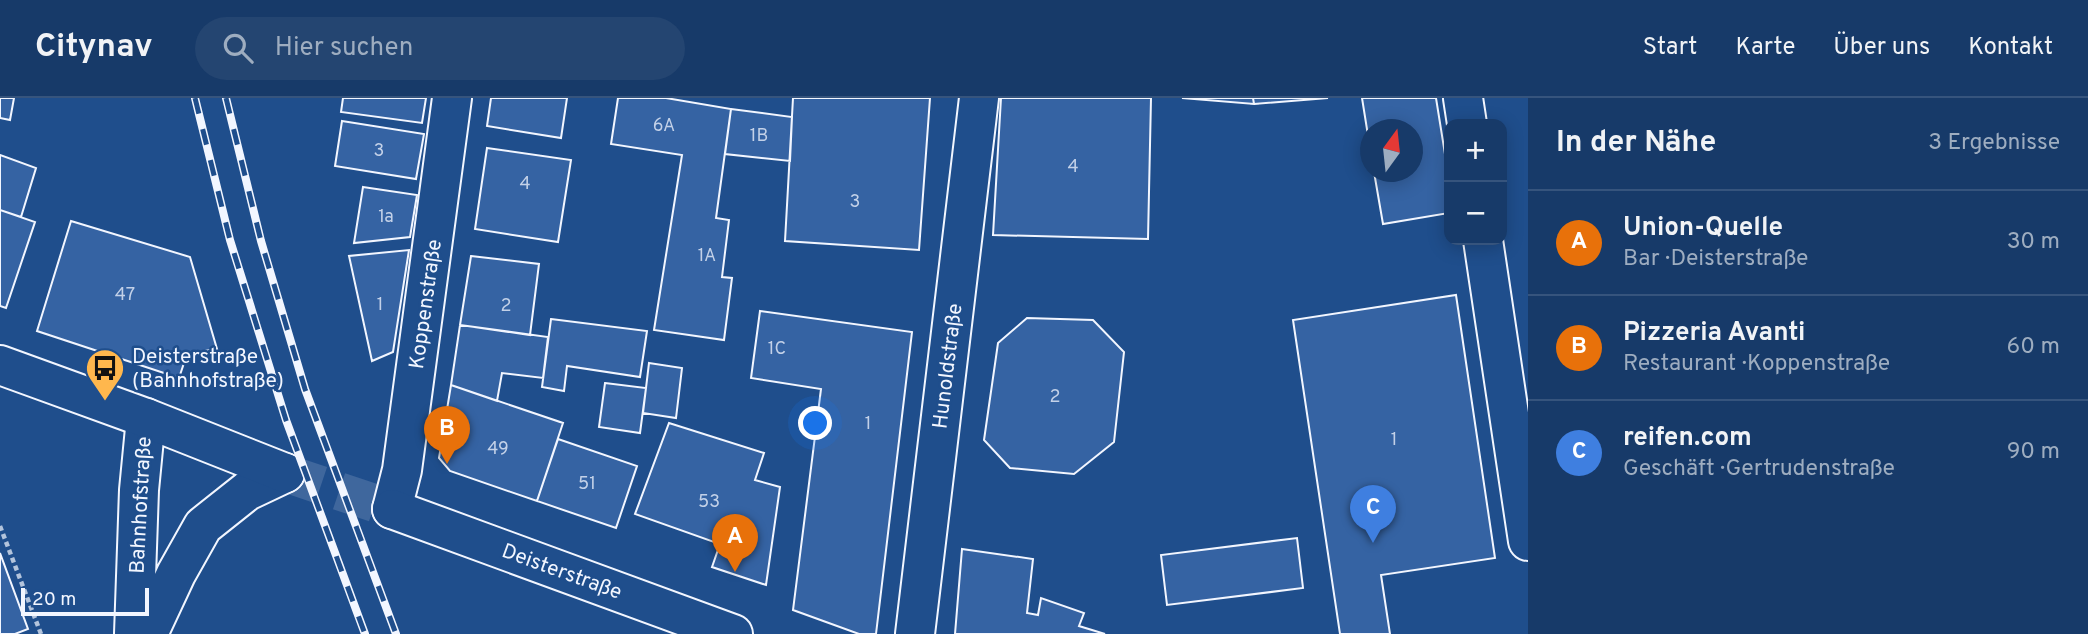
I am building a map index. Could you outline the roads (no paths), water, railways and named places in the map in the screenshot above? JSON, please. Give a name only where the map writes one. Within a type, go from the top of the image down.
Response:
[{"type":"street","name":"Koppenstraße","points":[[392,509],[402,470],[452,98]]},
{"type":"street","name":"Hunoldstraße","points":[[915,634],[979,98]]},
{"type":"street","points":[[1463,98],[1466,119]]},
{"type":"street","points":[[1484,245],[1528,541]]},
{"type":"street","points":[[0,365],[146,418],[285,473],[247,491],[203,526],[176,574],[148,634]]},
{"type":"street","name":"Bahnhofstraße","points":[[134,634],[139,490],[146,418]]},
{"type":"street","name":"Deisterstraße","points":[[392,509],[733,634]]},
{"type":"tunnel","points":[[285,473],[392,509]]},
{"type":"railway","points":[[195,98],[230,240],[286,420],[365,634]]},
{"type":"railway","points":[[226,98],[261,241],[305,389],[396,634]]},
{"type":"place","name":"Deisterstraße (Bahnhofstraße)","points":[[105,402]]},
{"type":"place","name":"Pizzeria Avanti","points":[[447,464]]},
{"type":"place","name":"reifen.com","points":[[1373,543]]},
{"type":"place","name":"Union-Quelle","points":[[735,572]]}]
